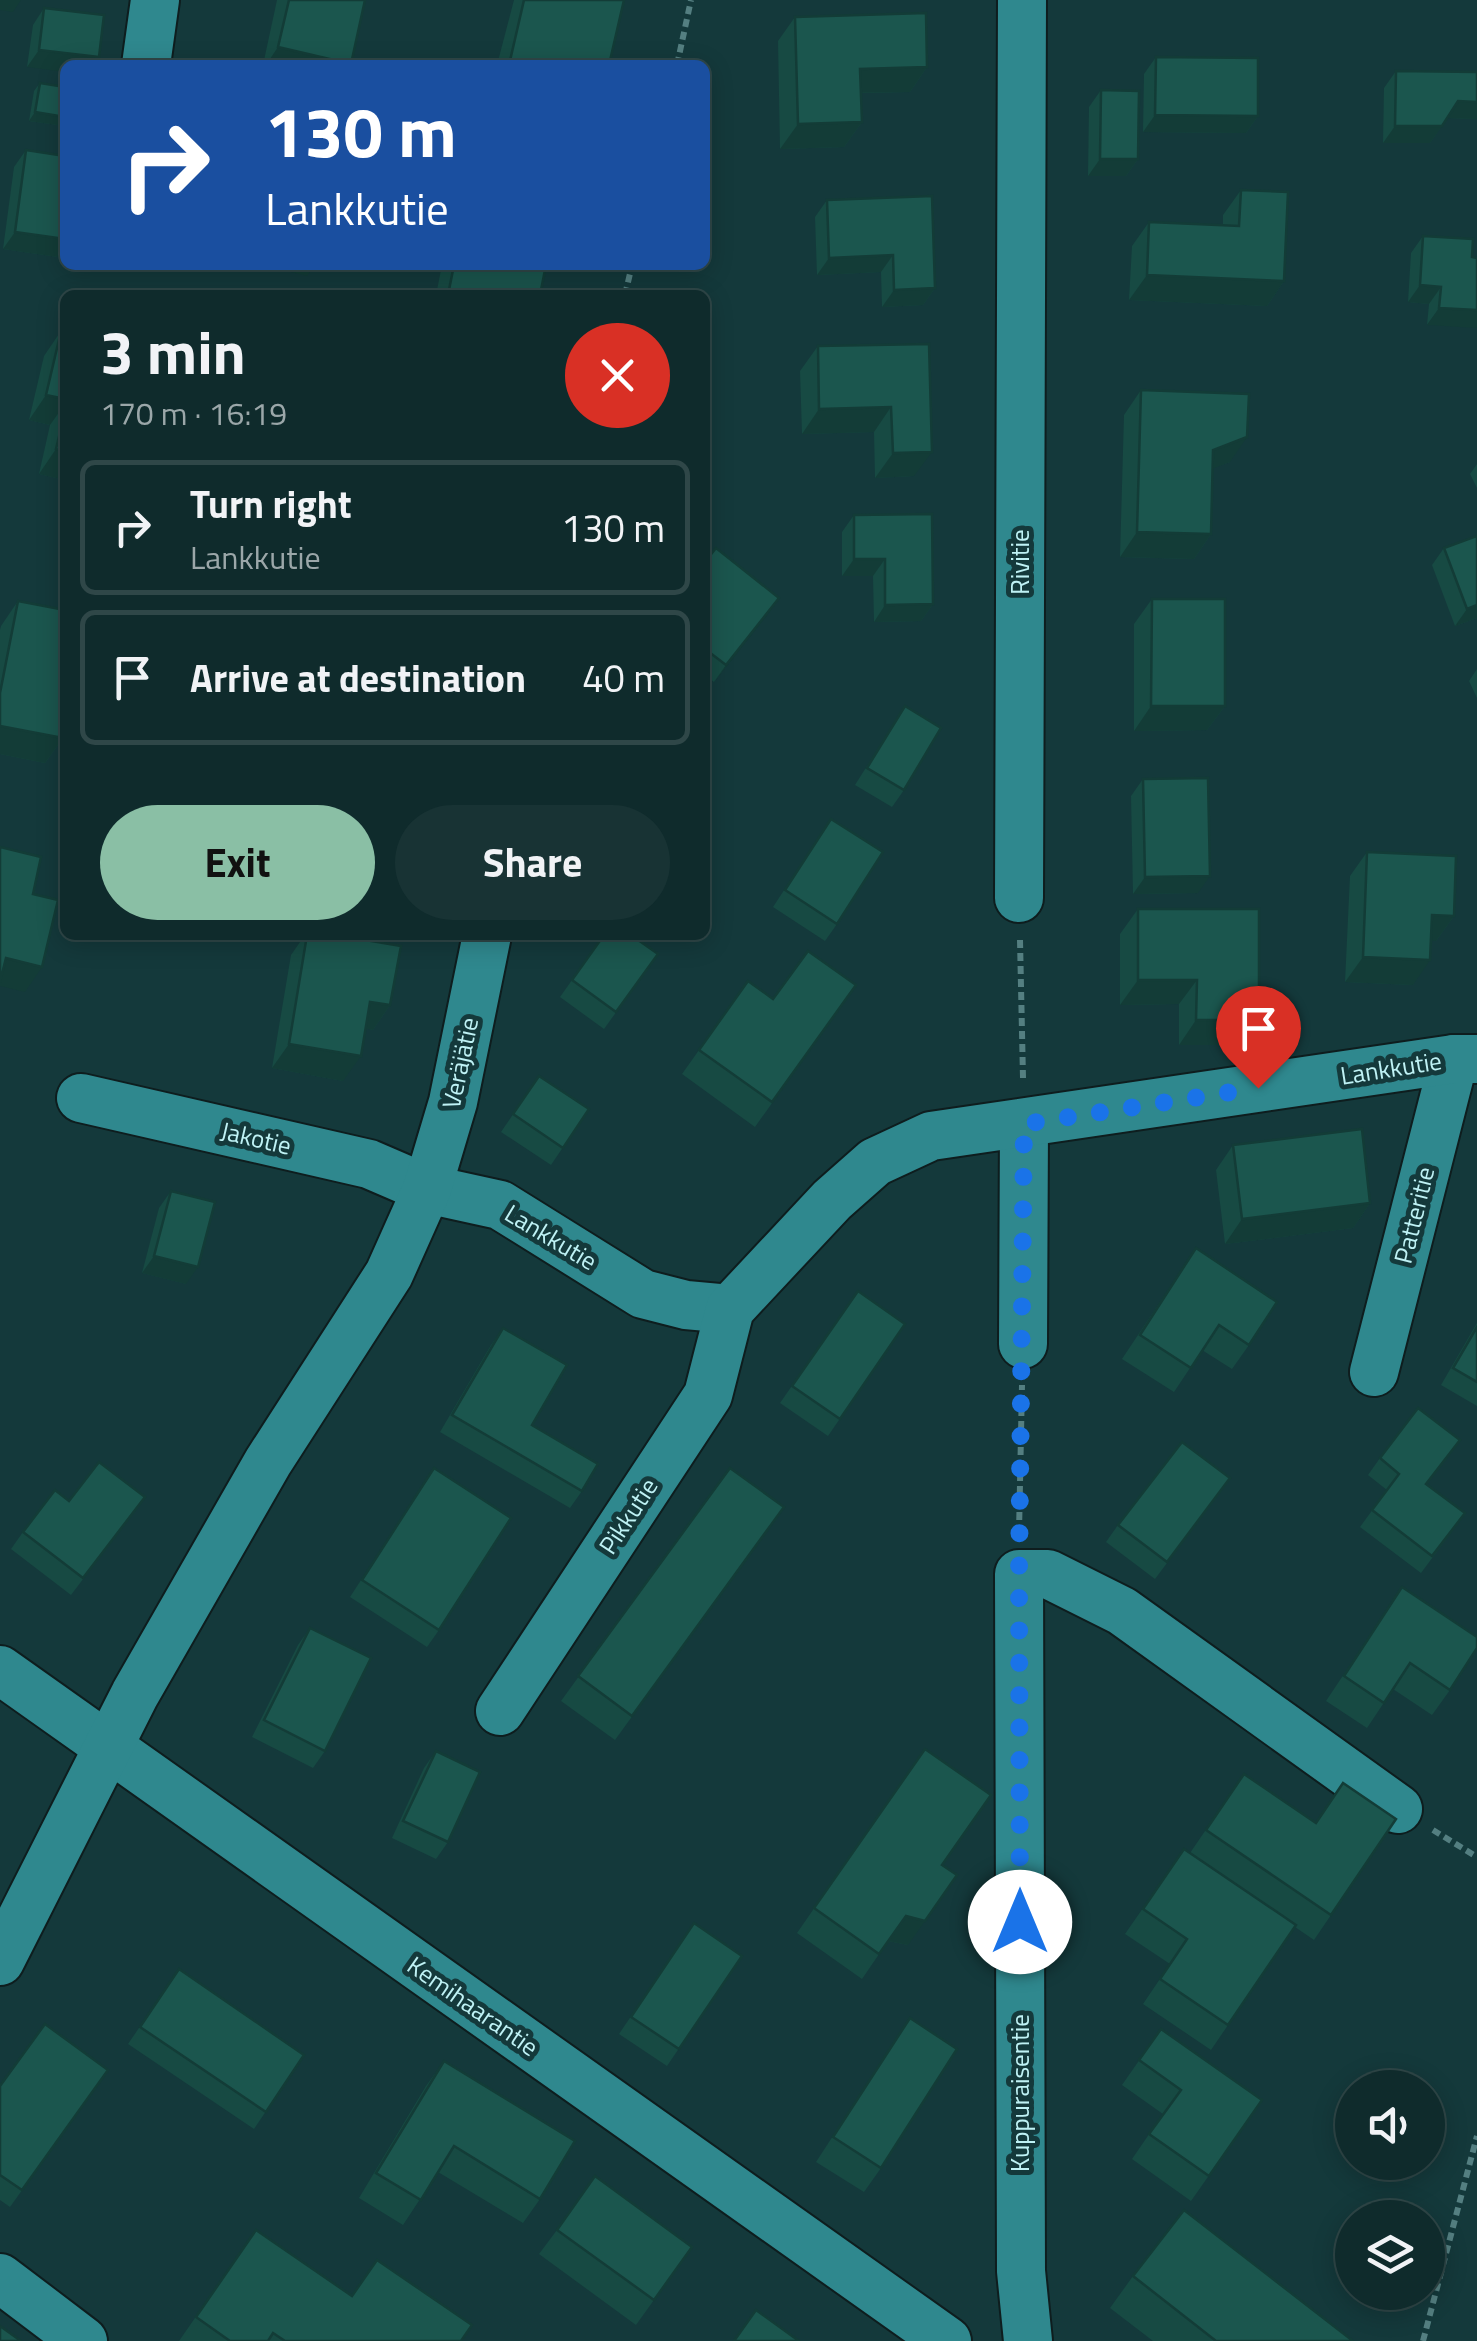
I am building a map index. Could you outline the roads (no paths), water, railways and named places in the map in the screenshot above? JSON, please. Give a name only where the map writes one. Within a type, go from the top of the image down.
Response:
[{"type":"street","points":[[147,60],[154,0]]},
{"type":"street","name":"Rivitie","points":[[1019,898],[1022,0]]},
{"type":"street","name":"Veräjätie","points":[[427,1190],[454,1102],[486,940]]},
{"type":"street","name":"Lankkutie","points":[[427,1190],[500,1205],[643,1294],[686,1305],[730,1310],[832,1200],[875,1162],[931,1136],[1465,1059]]},
{"type":"street","name":"Patteritie","points":[[1374,1372],[1465,1059]]},
{"type":"street","name":"Jakotie","points":[[81,1098],[369,1164],[427,1190]]},
{"type":"street","points":[[1023,1344],[1024,1124]]},
{"type":"street","points":[[0,1961],[135,1694],[268,1462],[389,1274],[427,1190]]},
{"type":"street","name":"Pikkutie","points":[[500,1711],[708,1396],[730,1310]]},
{"type":"street","name":"Kuppuraisentie","points":[[1028,2341],[1020,2271],[1019,1574],[1048,1574],[1122,1611],[1398,1809]]},
{"type":"street","name":"Kemihaarantie","points":[[0,1670],[947,2341]]},
{"type":"street","points":[[0,2278],[82,2341]]}]
